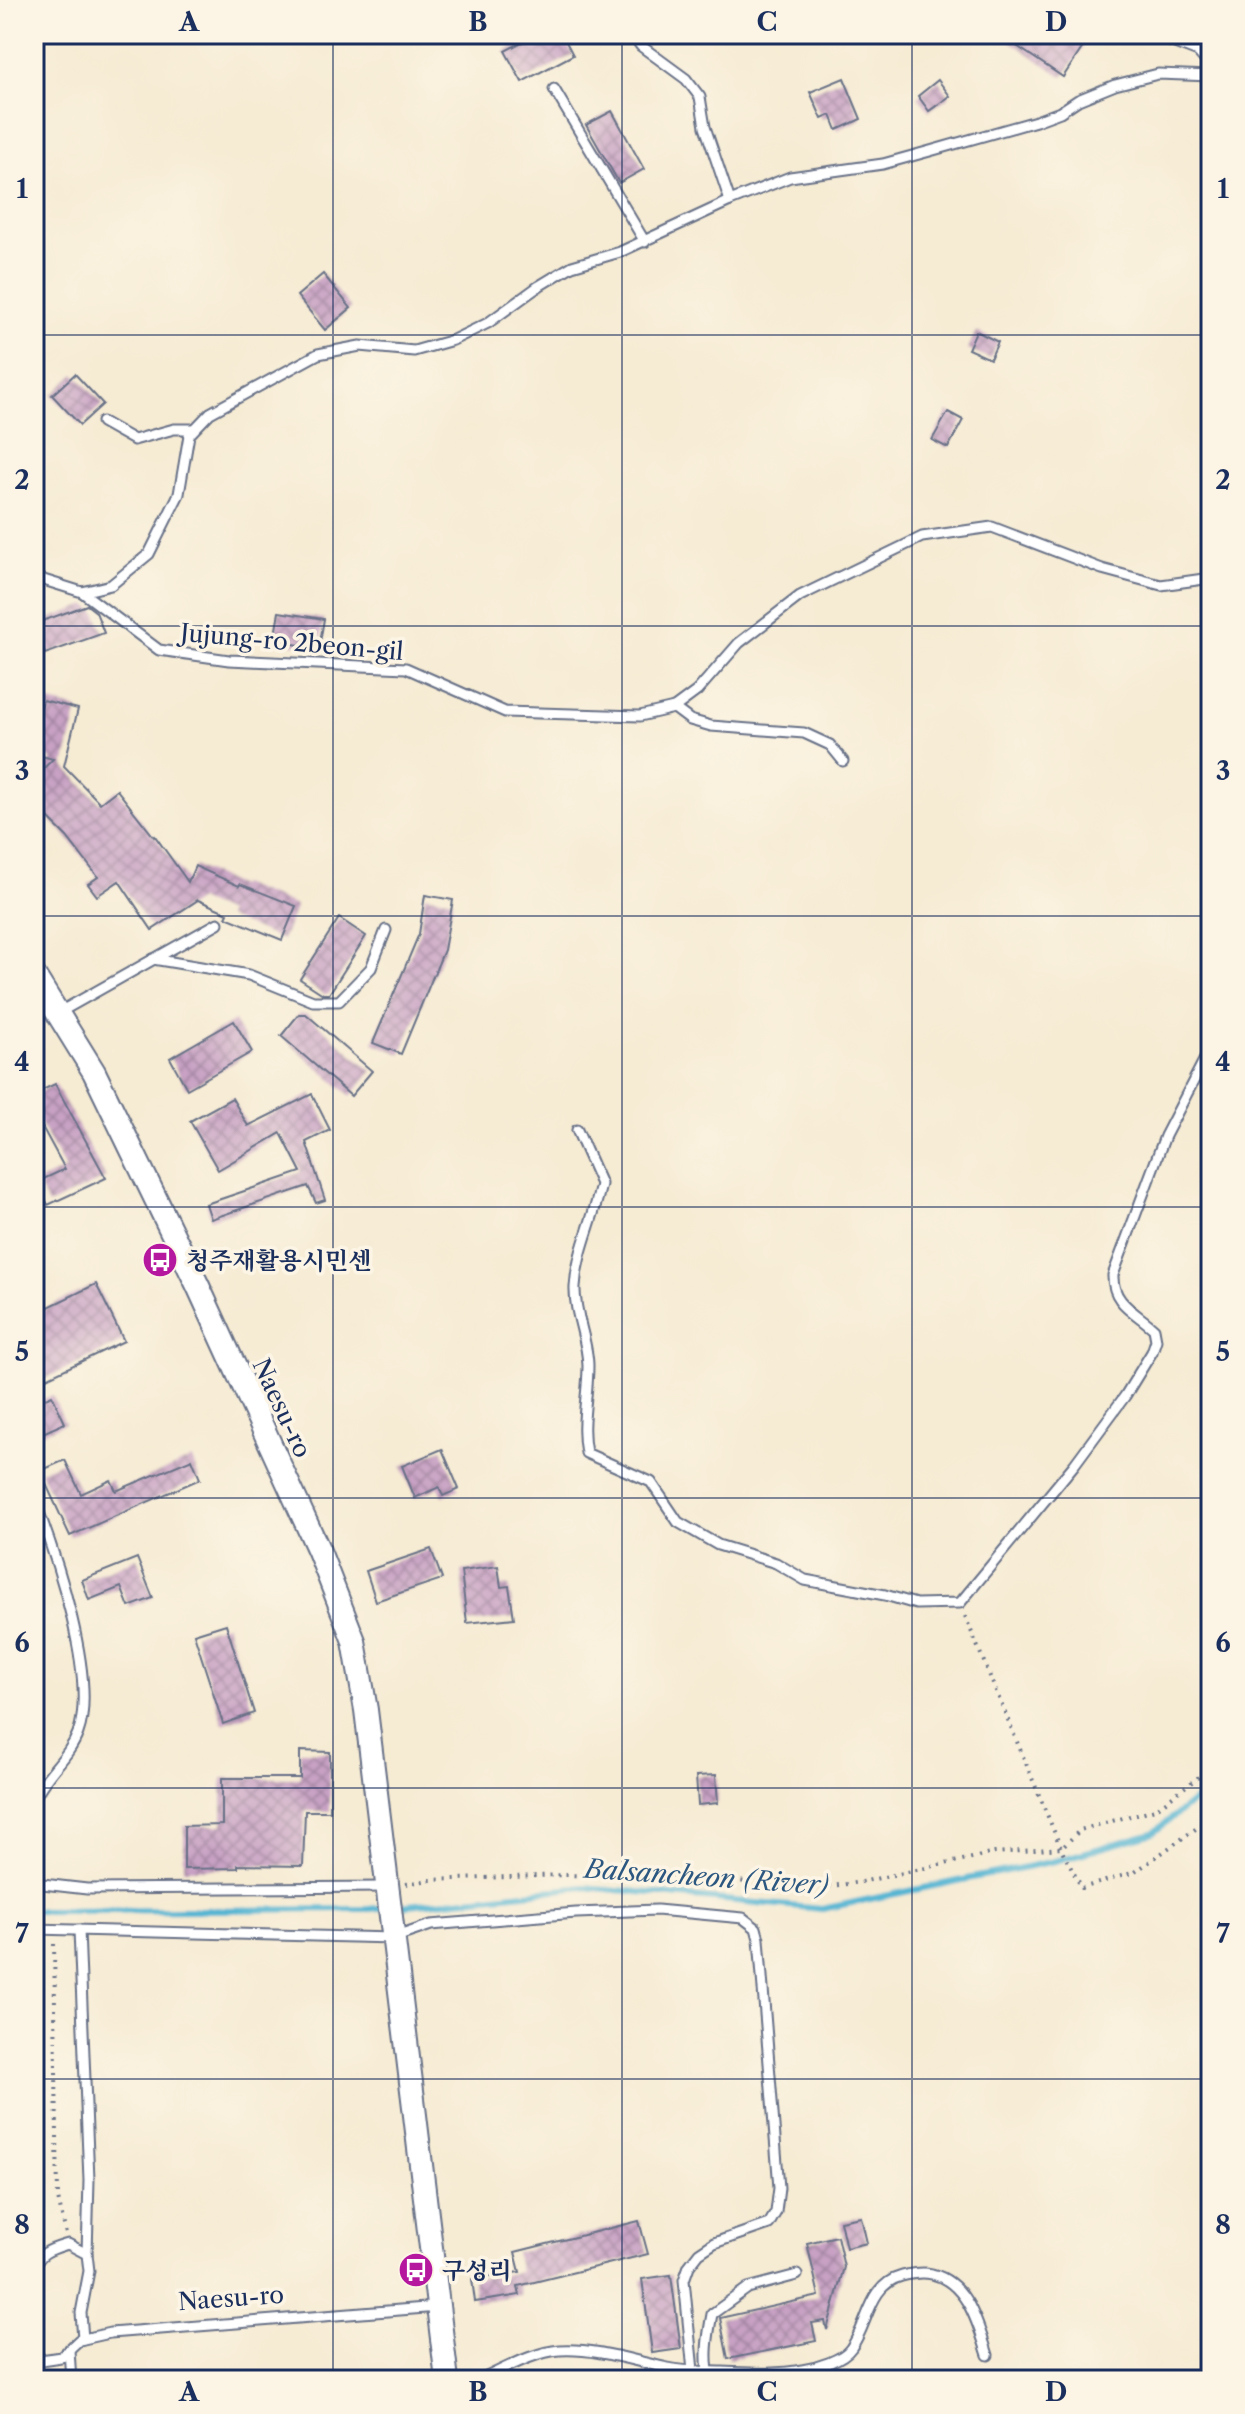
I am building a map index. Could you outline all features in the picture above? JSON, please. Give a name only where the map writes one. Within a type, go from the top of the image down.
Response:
[{"type":"street","name":"Naesu-ro","points":[[34,975],[94,1072],[198,1286],[319,1551],[354,1641],[366,1710],[393,1934]]},
{"type":"street","points":[[393,1934],[447,2380]]},
{"type":"lane","points":[[632,34],[641,46],[686,79],[700,97],[705,127],[730,201]]},
{"type":"lane","points":[[1151,34],[1198,52],[1211,67]]},
{"type":"lane","points":[[82,592],[111,585],[149,554],[179,494],[189,435],[194,429],[210,413],[318,354],[360,346],[414,351],[453,340],[488,323],[572,266],[645,242],[730,201],[790,177],[883,164],[1036,121],[1103,90],[1158,74],[1211,76]]},
{"type":"lane","points":[[554,89],[645,242]]},
{"type":"lane","points":[[102,422],[134,440],[174,429],[194,429]]},
{"type":"lane","name":"Jujung-ro 2beon-gil","points":[[34,577],[82,592],[159,650],[229,660],[406,668],[505,712],[640,716],[674,708],[697,691],[739,643],[800,596],[922,537],[992,527],[1102,569],[1161,585],[1211,578]]},
{"type":"lane","points":[[674,708],[690,720],[711,726],[804,733],[830,745],[843,761]]},
{"type":"lane","points":[[58,1013],[218,923]]},
{"type":"lane","points":[[153,959],[249,975],[313,1001],[339,1001],[371,968],[386,930]]},
{"type":"lane","points":[[577,1130],[601,1184],[579,1257],[575,1289],[588,1357],[588,1395],[581,1430],[586,1453],[651,1482],[678,1522],[718,1545],[776,1563],[805,1580],[916,1604],[960,1603],[1074,1465],[1125,1396],[1152,1352],[1156,1340],[1154,1329],[1120,1302],[1112,1286],[1113,1275],[1165,1136],[1211,1047]]},
{"type":"lane","points":[[34,1499],[73,1628],[83,1693],[79,1732],[34,1800]]},
{"type":"lane","points":[[34,1883],[87,1889],[388,1890]]},
{"type":"lane","points":[[34,1929],[393,1934],[431,1925],[576,1913],[657,1910],[743,1918],[756,1928],[759,1939],[779,2188],[776,2212],[769,2224],[714,2243],[699,2253],[689,2266],[684,2280],[693,2371]]},
{"type":"lane","points":[[79,1930],[89,2180],[89,2271],[81,2313],[83,2339]]},
{"type":"lane","points":[[34,2270],[44,2252],[68,2244],[87,2254]]},
{"type":"lane","points":[[34,2246],[44,2252]]},
{"type":"lane","points":[[480,2380],[532,2357],[558,2350],[620,2356],[709,2376],[765,2375],[805,2370],[829,2362],[850,2350],[883,2286],[894,2278],[910,2274],[932,2274],[955,2285],[972,2310],[988,2355]]},
{"type":"lane","points":[[709,2376],[708,2337],[712,2314],[748,2288],[797,2275]]},
{"type":"lane","name":"Naesu-ro","points":[[37,2361],[61,2357],[83,2339],[110,2333],[440,2307]]},
{"type":"lane","points":[[34,2346],[37,2361]]},
{"type":"lane","points":[[69,2350],[71,2380]]},
{"type":"path","points":[[960,1603],[1062,1850],[1082,1888],[1135,1872],[1211,1818]]},
{"type":"path","points":[[388,1890],[429,1880],[565,1875],[696,1877],[825,1887],[861,1882],[995,1853],[1062,1850],[1080,1830],[1155,1809],[1211,1768]]},
{"type":"path","points":[[54,1929],[58,2198],[68,2244]]},
{"type":"building","points":[[537,34],[562,34],[573,55],[522,82],[505,51]]},
{"type":"building","points":[[999,34],[1071,34],[1085,44],[1063,77]]},
{"type":"building","points":[[844,78],[861,119],[837,130],[831,115],[822,119],[810,92]]},
{"type":"building","points":[[938,80],[950,96],[929,111],[918,96]]},
{"type":"building","points":[[612,111],[644,169],[619,183],[586,125]]},
{"type":"building","points":[[323,274],[351,308],[325,330],[297,296]]},
{"type":"building","points":[[976,331],[998,342],[990,359],[968,349]]},
{"type":"building","points":[[75,374],[103,404],[80,425],[52,395]]},
{"type":"building","points":[[948,412],[963,420],[948,448],[932,440]]},
{"type":"building","points":[[87,605],[96,612],[104,633],[45,654],[34,624]]},
{"type":"building","points":[[279,612],[324,619],[319,648],[274,641]]},
{"type":"building","points":[[43,700],[78,709],[64,766],[100,803],[117,790],[188,882],[195,866],[296,906],[282,940],[226,917],[228,913],[198,900],[152,930],[119,881],[97,896],[88,884],[98,877],[67,837],[34,804],[34,778],[53,759],[34,754],[34,739]]},
{"type":"building","points":[[425,895],[453,900],[444,950],[401,1054],[373,1043],[419,934]]},
{"type":"building","points":[[339,918],[366,936],[329,994],[323,994],[300,979]]},
{"type":"building","points":[[299,1014],[306,1014],[372,1071],[351,1096],[281,1036]]},
{"type":"building","points":[[234,1021],[252,1052],[187,1089],[170,1058]]},
{"type":"building","points":[[55,1084],[106,1178],[48,1205],[37,1182],[65,1169],[34,1112],[34,1094]]},
{"type":"building","points":[[312,1094],[330,1130],[306,1142],[325,1200],[316,1203],[308,1186],[211,1219],[206,1204],[301,1172],[281,1133],[218,1170],[190,1121],[232,1098],[248,1126]]},
{"type":"building","points":[[96,1284],[124,1341],[34,1384],[34,1314]]},
{"type":"building","points":[[52,1395],[65,1423],[34,1437],[34,1403]]},
{"type":"building","points":[[442,1449],[459,1489],[443,1496],[439,1487],[415,1498],[402,1466]]},
{"type":"building","points":[[192,1459],[200,1479],[70,1536],[40,1471],[65,1460],[81,1494],[111,1480],[116,1491]]},
{"type":"building","points":[[431,1549],[442,1579],[376,1601],[366,1571]]},
{"type":"building","points":[[137,1558],[153,1598],[129,1607],[121,1587],[89,1600],[82,1580]]},
{"type":"building","points":[[498,1566],[501,1587],[509,1586],[514,1618],[467,1623],[461,1571]]},
{"type":"building","points":[[226,1624],[254,1713],[223,1724],[194,1634]]},
{"type":"building","points":[[300,1751],[330,1752],[330,1811],[305,1811],[303,1866],[238,1865],[238,1868],[184,1869],[184,1826],[222,1825],[222,1778],[300,1778]]},
{"type":"building","points":[[716,1775],[718,1803],[698,1805],[696,1776]]},
{"type":"building","points":[[861,2217],[867,2243],[846,2248],[840,2221]]},
{"type":"building","points":[[639,2221],[648,2254],[518,2286],[520,2295],[475,2302],[472,2279],[520,2272],[515,2252]]},
{"type":"building","points":[[837,2236],[844,2267],[827,2330],[825,2321],[812,2323],[816,2341],[728,2359],[720,2318],[819,2296],[807,2243]]},
{"type":"building","points":[[671,2275],[681,2349],[652,2353],[642,2279]]},
{"type":"waterway","name":"Balsancheon (River)","points":[[34,1911],[369,1909],[584,1887],[822,1909],[1055,1861],[1153,1833],[1211,1787]]},
{"type":"place","name":"청주재활용시민센","points":[[160,1260]]},
{"type":"place","name":"구성리","points":[[416,2270]]}]
